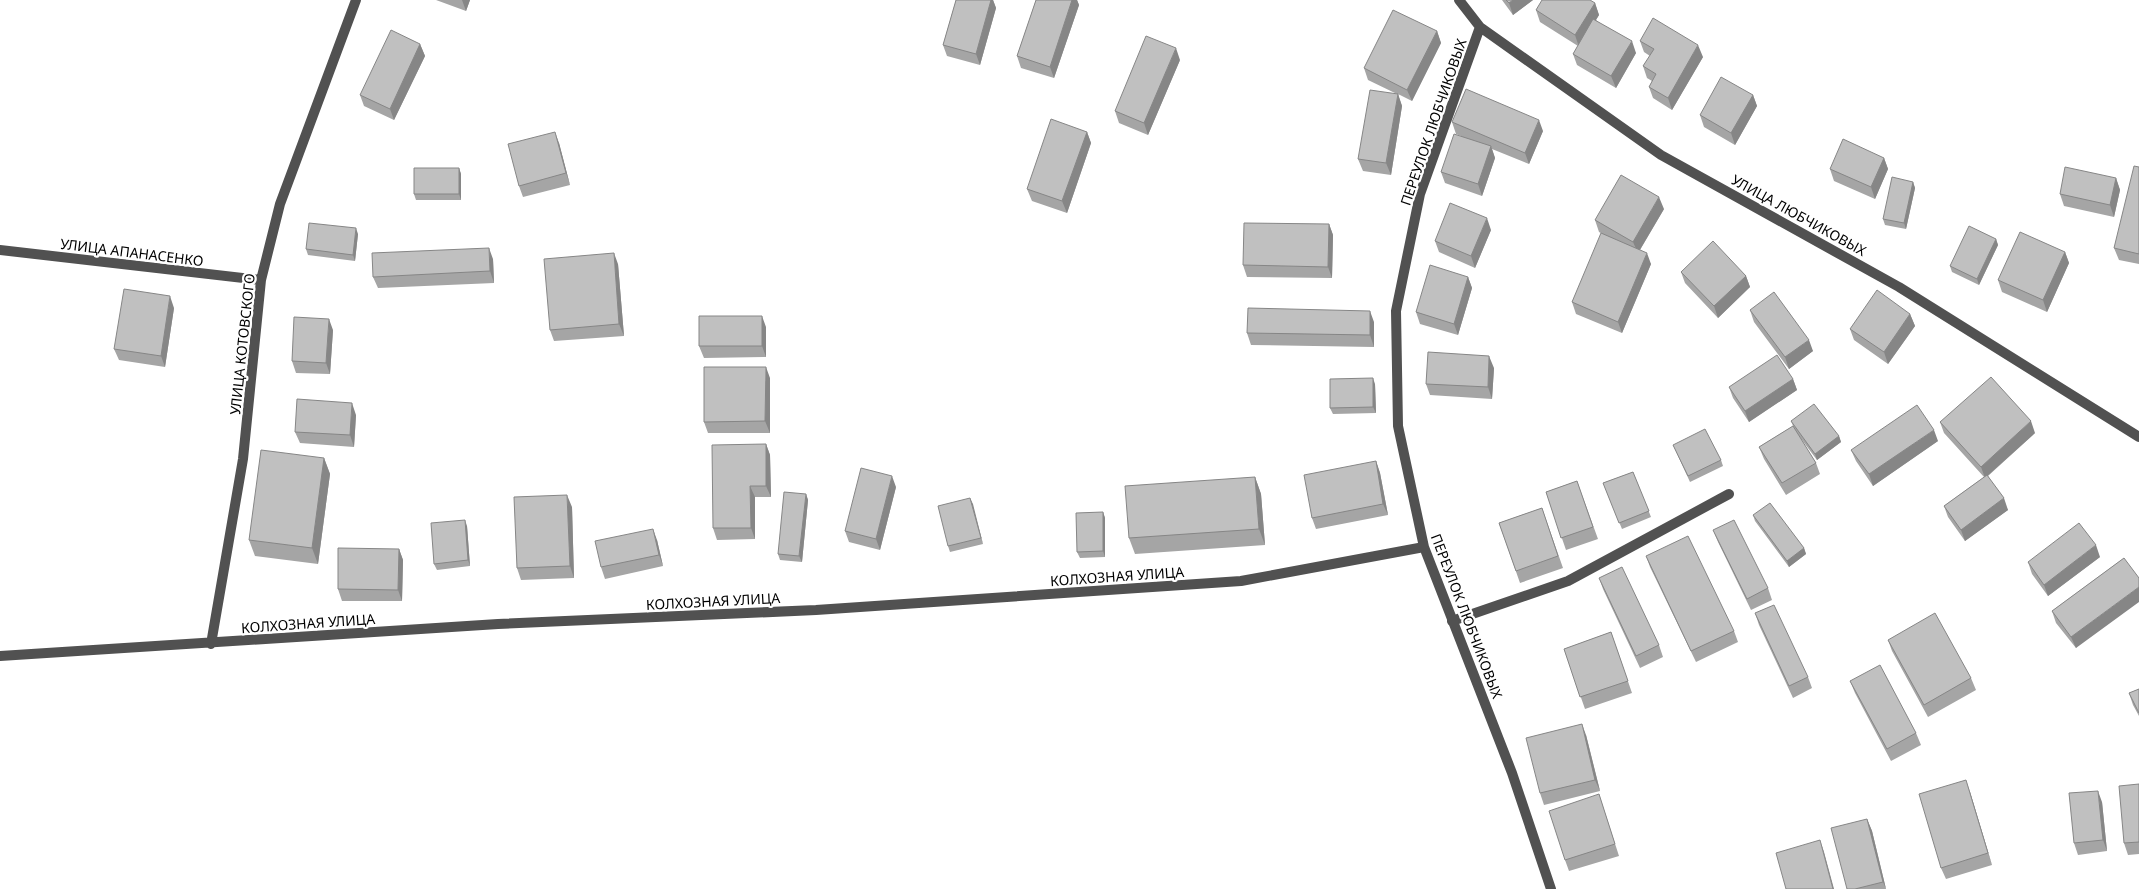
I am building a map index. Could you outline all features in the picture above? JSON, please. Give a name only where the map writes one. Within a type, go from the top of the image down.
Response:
[{"type":"street","name":"УЛИЦА КОТОВСКОГО","points":[[211,644],[244,459],[261,280],[280,204],[356,0]]},
{"type":"street","name":"УЛИЦА ЛЮБЧИКОВЫХ","points":[[1459,0],[1480,27],[1661,155],[1899,287],[2139,437]]},
{"type":"street","name":"ПЕРЕУЛОК ЛЮБЧИКОВЫХ","points":[[1480,27],[1420,194],[1396,311],[1398,426],[1424,547],[1512,773],[1550,889]]},
{"type":"street","name":"УЛИЦА АПАНАСЕНКО","points":[[0,250],[261,280]]},
{"type":"street","points":[[1452,621],[1568,582],[1729,494]]},
{"type":"street","name":"КОЛХОЗНАЯ УЛИЦА","points":[[0,656],[211,644],[498,624],[816,610],[1241,581],[1424,547]]},
{"type":"building","points":[[956,0],[991,0],[976,54],[943,45]]},
{"type":"building","points":[[1036,0],[1072,0],[1050,67],[1017,56]]},
{"type":"building","points":[[1542,0],[1590,0],[1595,3],[1575,35],[1536,10]]},
{"type":"building","points":[[1393,10],[1437,31],[1407,90],[1364,68]]},
{"type":"building","points":[[1653,18],[1698,45],[1668,98],[1649,87],[1656,74],[1643,66],[1654,49],[1640,41]]},
{"type":"building","points":[[1593,19],[1632,41],[1611,76],[1573,54]]},
{"type":"building","points":[[391,30],[420,44],[390,109],[360,95]]},
{"type":"building","points":[[1146,36],[1176,48],[1144,123],[1115,111]]},
{"type":"building","points":[[1721,77],[1753,95],[1731,133],[1700,115]]},
{"type":"building","points":[[1466,89],[1539,120],[1525,153],[1452,122]]},
{"type":"building","points":[[1370,90],[1398,94],[1386,163],[1358,159]]},
{"type":"building","points":[[1051,119],[1087,132],[1062,201],[1027,189]]},
{"type":"building","points":[[555,132],[566,173],[519,186],[508,144]]},
{"type":"building","points":[[1454,134],[1491,146],[1478,184],[1441,172]]},
{"type":"building","points":[[1843,139],[1884,158],[1871,187],[1830,169]]},
{"type":"building","points":[[2134,166],[2139,167],[2139,254],[2114,248]]},
{"type":"building","points":[[2065,167],[2116,178],[2110,205],[2060,194]]},
{"type":"building","points":[[414,168],[459,168],[459,194],[414,194]]},
{"type":"building","points":[[1621,175],[1659,197],[1633,242],[1595,220]]},
{"type":"building","points":[[1892,177],[1913,182],[1904,223],[1883,219]]},
{"type":"building","points":[[1450,203],[1487,218],[1471,256],[1435,241]]},
{"type":"building","points":[[309,223],[356,228],[353,255],[306,249]]},
{"type":"building","points":[[1244,223],[1329,224],[1328,267],[1243,265]]},
{"type":"building","points":[[1969,226],[1996,239],[1977,279],[1950,266]]},
{"type":"building","points":[[2020,232],[2065,252],[2043,300],[1998,280]]},
{"type":"building","points":[[1601,233],[1647,253],[1618,322],[1572,302]]},
{"type":"building","points":[[1713,241],[1746,276],[1714,306],[1681,272]]},
{"type":"building","points":[[489,248],[490,271],[373,277],[372,253]]},
{"type":"building","points":[[614,253],[619,324],[550,330],[544,259]]},
{"type":"building","points":[[1430,265],[1468,277],[1454,324],[1416,312]]},
{"type":"building","points":[[124,289],[170,296],[161,356],[114,349]]},
{"type":"building","points":[[1877,290],[1910,314],[1884,352],[1850,329]]},
{"type":"building","points":[[1774,292],[1809,340],[1785,357],[1750,310]]},
{"type":"building","points":[[1248,308],[1370,311],[1370,335],[1247,333]]},
{"type":"building","points":[[699,316],[762,316],[762,346],[699,346]]},
{"type":"building","points":[[294,317],[329,319],[326,363],[292,361]]},
{"type":"building","points":[[1428,352],[1489,356],[1488,387],[1426,384]]},
{"type":"building","points":[[1777,355],[1793,379],[1745,411],[1729,387]]},
{"type":"building","points":[[704,367],[766,367],[765,421],[704,422]]},
{"type":"building","points":[[1991,377],[2031,421],[1981,467],[1940,422]]},
{"type":"building","points":[[1373,378],[1373,407],[1330,408],[1330,379]]},
{"type":"building","points":[[297,399],[352,403],[350,435],[295,432]]},
{"type":"building","points":[[1814,404],[1839,436],[1815,454],[1791,421]]},
{"type":"building","points":[[1917,405],[1934,430],[1869,474],[1851,450]]},
{"type":"building","points":[[1793,426],[1816,463],[1782,483],[1759,447]]},
{"type":"building","points":[[1705,429],[1721,460],[1688,476],[1673,445]]},
{"type":"building","points":[[766,444],[766,486],[750,486],[751,528],[713,528],[712,445]]},
{"type":"building","points":[[261,450],[324,458],[312,548],[249,540]]},
{"type":"building","points":[[1376,461],[1383,504],[1312,518],[1304,475]]},
{"type":"building","points":[[861,468],[892,476],[876,539],[845,531]]},
{"type":"building","points":[[1633,472],[1649,511],[1619,523],[1603,483]]},
{"type":"building","points":[[1987,475],[2004,498],[1961,530],[1944,506]]},
{"type":"building","points":[[1255,477],[1259,529],[1129,538],[1125,486]]},
{"type":"building","points":[[1577,481],[1593,527],[1561,538],[1546,492]]},
{"type":"building","points":[[784,492],[806,494],[799,556],[778,554]]},
{"type":"building","points":[[567,495],[570,566],[517,568],[514,497]]},
{"type":"building","points":[[970,498],[981,538],[948,546],[938,506]]},
{"type":"building","points":[[1770,503],[1804,548],[1787,561],[1753,515]]},
{"type":"building","points":[[1542,508],[1558,556],[1516,571],[1499,523]]},
{"type":"building","points":[[1103,512],[1103,551],[1077,552],[1076,513]]},
{"type":"building","points":[[465,520],[468,560],[434,564],[431,523]]},
{"type":"building","points":[[1734,520],[1768,588],[1747,599],[1713,530]]},
{"type":"building","points":[[2079,523],[2096,545],[2044,585],[2028,562]]},
{"type":"building","points":[[653,529],[659,555],[601,567],[595,541]]},
{"type":"building","points":[[1688,536],[1734,631],[1691,651],[1646,556]]},
{"type":"building","points":[[338,548],[399,549],[398,590],[338,589]]},
{"type":"building","points":[[2124,558],[2139,578],[2139,587],[2071,637],[2052,611]]},
{"type":"building","points":[[1622,567],[1659,645],[1636,656],[1599,578]]},
{"type":"building","points":[[1774,605],[1808,677],[1789,686],[1755,613]]},
{"type":"building","points":[[1935,613],[1971,678],[1924,705],[1888,640]]},
{"type":"building","points":[[1611,632],[1628,681],[1580,697],[1564,649]]},
{"type":"building","points":[[1880,665],[1916,733],[1887,749],[1850,681]]},
{"type":"building","points":[[2139,689],[2139,713],[2129,693]]},
{"type":"building","points":[[1582,724],[1595,780],[1540,793],[1526,738]]},
{"type":"building","points":[[1966,780],[1988,853],[1941,868],[1919,794]]},
{"type":"building","points":[[2139,784],[2139,842],[2124,843],[2119,786]]},
{"type":"building","points":[[2098,791],[2103,840],[2074,843],[2069,793]]},
{"type":"building","points":[[1599,794],[1615,844],[1565,860],[1549,811]]},
{"type":"building","points":[[1867,819],[1883,882],[1855,889],[1847,889],[1831,828]]},
{"type":"building","points":[[1820,840],[1833,889],[1786,889],[1776,853]]}]
